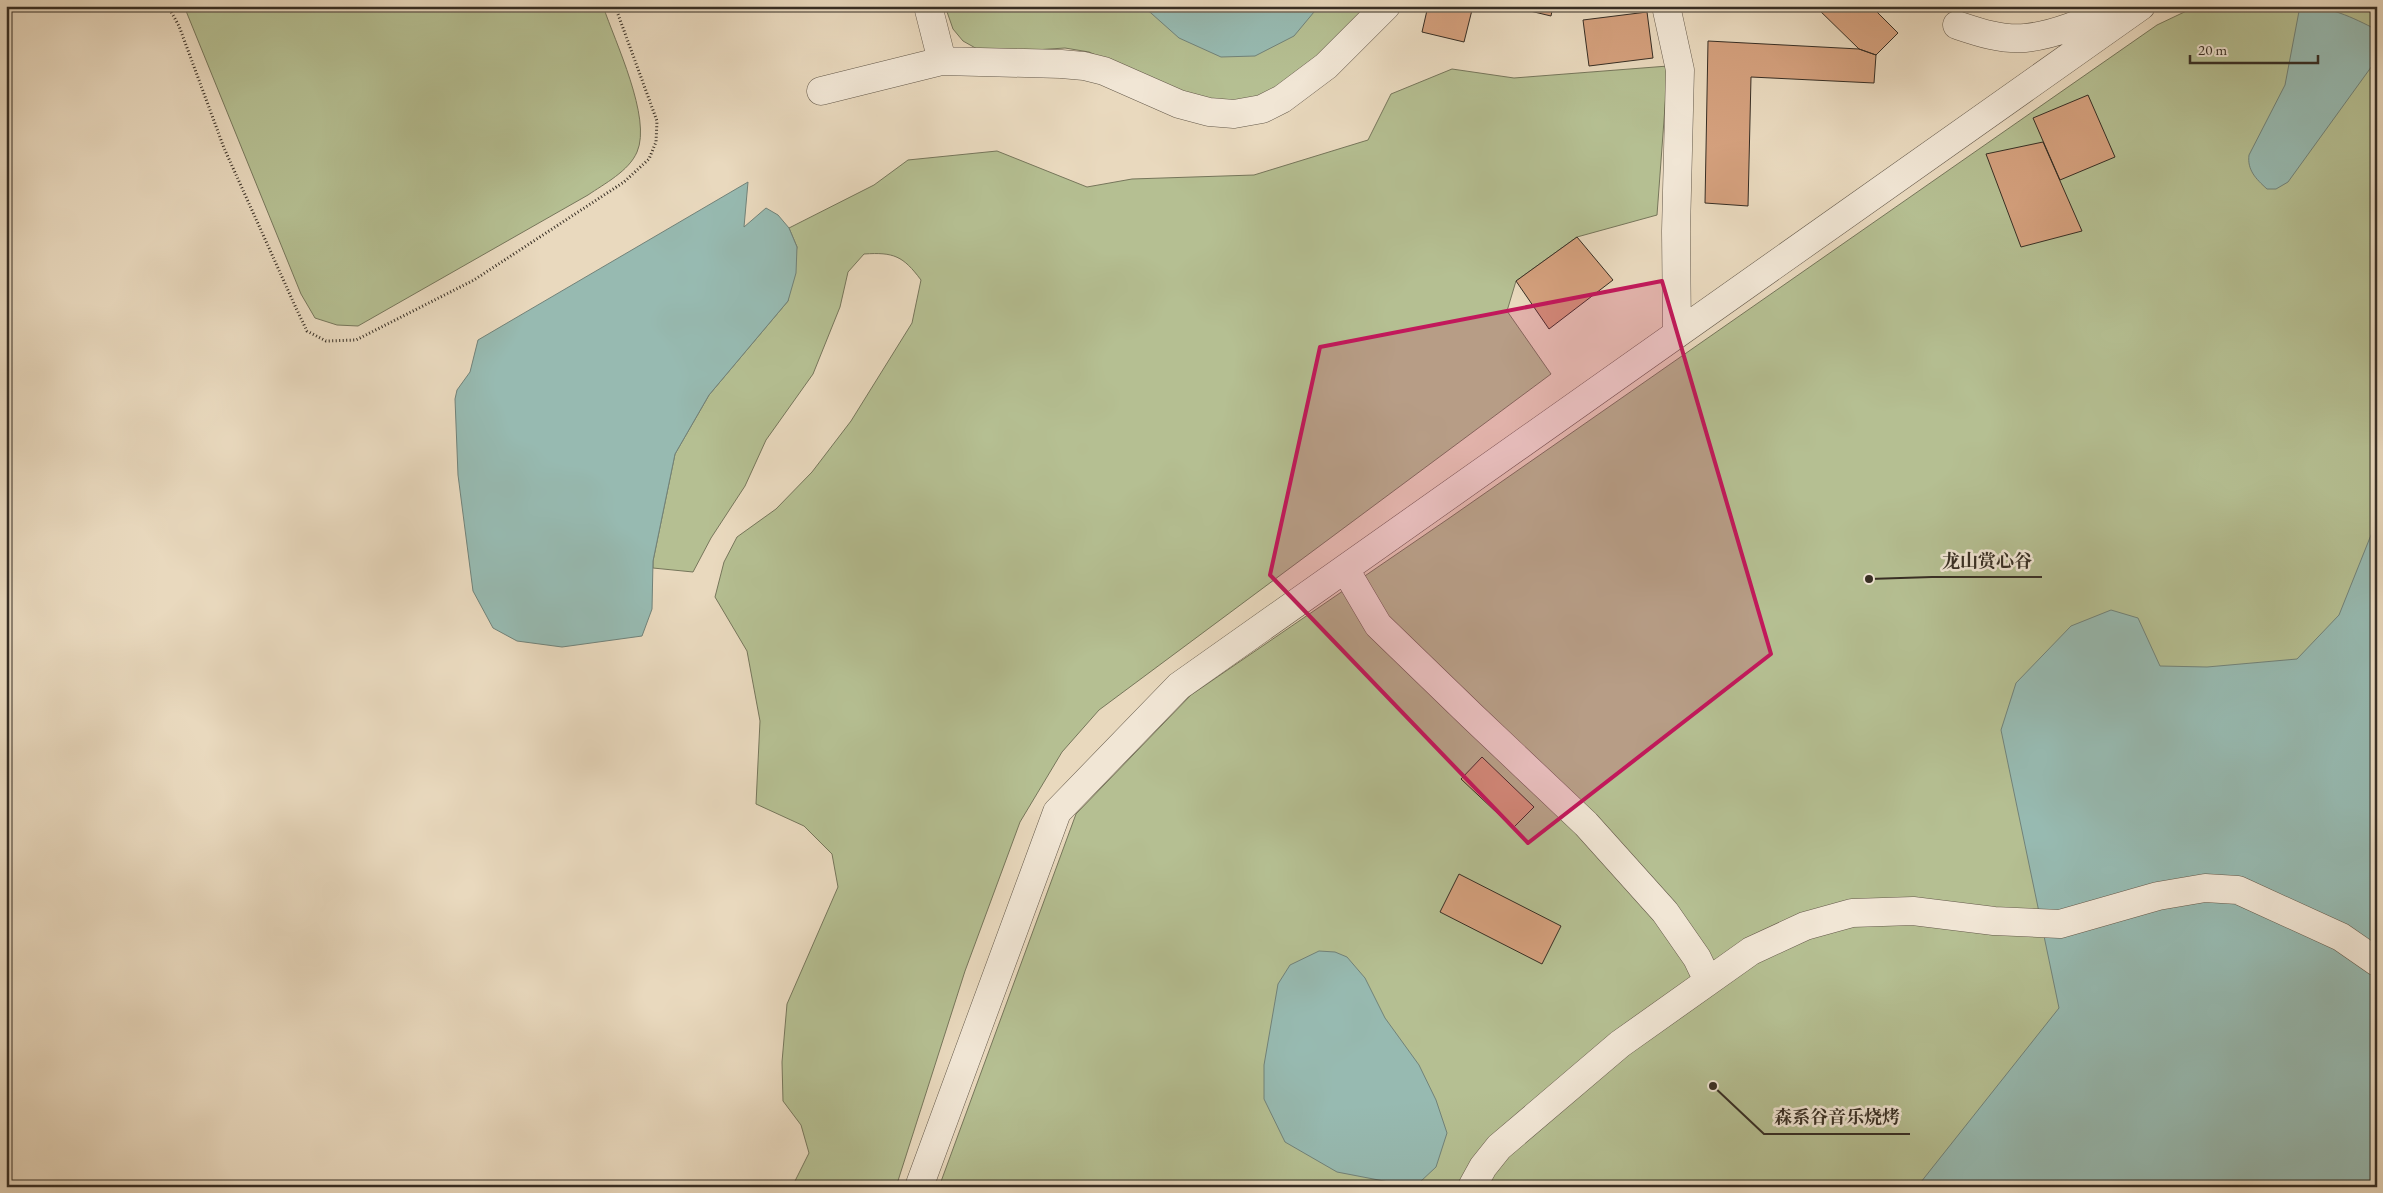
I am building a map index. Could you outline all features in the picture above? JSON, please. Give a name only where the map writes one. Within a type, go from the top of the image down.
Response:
[{"type":"street","points":[[928,6],[942,61]]},
{"type":"street","points":[[821,91],[942,61],[1084,66],[1104,71],[1179,104],[1209,112],[1234,114],[1262,109],[1282,98],[1326,66],[1386,6]]},
{"type":"street","points":[[1666,6],[1680,70],[1677,334]]},
{"type":"street","points":[[1956,25],[2004,38],[2024,38],[2048,33],[2121,6]]},
{"type":"street","points":[[919,1187],[1057,812],[1179,686],[2141,6]]},
{"type":"street","points":[[1345,569],[1378,624],[1586,824],[1665,912],[1697,958],[1708,981]]},
{"type":"street","points":[[1472,1187],[1483,1167],[1500,1148],[1620,1044],[1751,951],[1805,926],[1852,913],[1913,911],[1994,920],[2060,924],[2158,896],[2205,888],[2238,890],[2342,938],[2377,962]]},
{"type":"path","points":[[168,6],[179,26],[224,148],[296,308],[307,331],[326,341],[356,340],[474,280],[624,182],[648,159],[656,142],[657,121],[615,6]]},
{"type":"highlighted area","points":[[1662,281],[1771,654],[1528,843],[1270,575],[1320,347]]},
{"type":"green space","points":[[184,6],[603,6],[636,100],[640,120],[640,137],[637,152],[622,171],[588,195],[358,326],[337,325],[315,318],[301,294]]},
{"type":"green space","points":[[945,6],[1375,6],[1321,60],[1249,103],[1207,105],[1089,52],[1065,48],[1003,52],[979,50],[963,41],[953,29]]},
{"type":"green space","points":[[2197,6],[2377,6],[2377,1187],[939,1187],[1076,814],[1191,695],[1448,519],[2157,25]]},
{"type":"green space","points":[[1668,66],[1657,215],[1577,237],[1516,281],[1507,311],[1551,374],[1099,710],[1062,752],[1020,822],[965,971],[896,1187],[792,1187],[809,1153],[801,1125],[783,1101],[782,1062],[787,1004],[838,887],[832,854],[804,826],[756,804],[760,721],[747,651],[715,597],[724,562],[737,537],[776,509],[812,472],[851,421],[912,323],[921,280],[903,261],[890,255],[864,254],[848,272],[840,307],[813,374],[766,440],[745,486],[711,538],[693,572],[653,568],[675,454],[709,395],[788,301],[797,247],[789,228],[874,185],[908,160],[997,151],[1087,187],[1132,179],[1254,175],[1368,140],[1391,94],[1452,69],[1514,78]]},
{"type":"water","points":[[1143,6],[1319,6],[1294,36],[1255,56],[1221,57],[1179,38]]},
{"type":"water","points":[[2300,6],[2331,10],[2377,30],[2377,59],[2288,182],[2276,189],[2267,189],[2251,170],[2249,155],[2285,85]]},
{"type":"water","points":[[748,182],[744,227],[766,208],[778,215],[789,228],[797,247],[796,273],[788,301],[709,395],[675,454],[653,561],[652,609],[642,636],[562,647],[517,641],[493,628],[473,591],[458,475],[455,399],[457,390],[470,372],[478,340]]},
{"type":"water","points":[[2377,520],[2377,1187],[1917,1187],[2059,1008],[2001,730],[2016,683],[2071,626],[2111,610],[2138,618],[2160,666],[2207,667],[2297,659],[2339,615]]},
{"type":"water","points":[[1319,951],[1335,952],[1347,957],[1365,978],[1385,1018],[1419,1065],[1436,1100],[1447,1133],[1436,1167],[1420,1182],[1389,1182],[1337,1172],[1285,1142],[1264,1099],[1264,1065],[1278,984],[1290,965]]},
{"type":"building","points":[[1428,6],[1473,6],[1464,42],[1422,32]]},
{"type":"building","points":[[1509,6],[1553,6],[1551,16]]},
{"type":"building","points":[[1558,6],[1582,6],[1581,11]]},
{"type":"building","points":[[1815,6],[1871,6],[1898,33],[1876,55],[1859,49]]},
{"type":"building","points":[[1647,12],[1653,58],[1589,66],[1583,20]]},
{"type":"building","points":[[1708,41],[1859,49],[1876,55],[1874,83],[1751,77],[1748,206],[1705,203]]},
{"type":"building","points":[[2088,95],[2115,157],[2060,180],[2033,118]]},
{"type":"building","points":[[2043,142],[2082,231],[2021,247],[1986,154]]},
{"type":"building","points":[[1577,237],[1613,280],[1549,329],[1516,281]]},
{"type":"building","points":[[1482,757],[1534,807],[1513,828],[1461,779]]},
{"type":"building","points":[[1459,874],[1561,926],[1542,964],[1440,912]]},
{"type":"place","name":"龙山赏心谷","points":[[1869,579]]},
{"type":"place","name":"森系谷音乐烧烤","points":[[1713,1086]]}]
